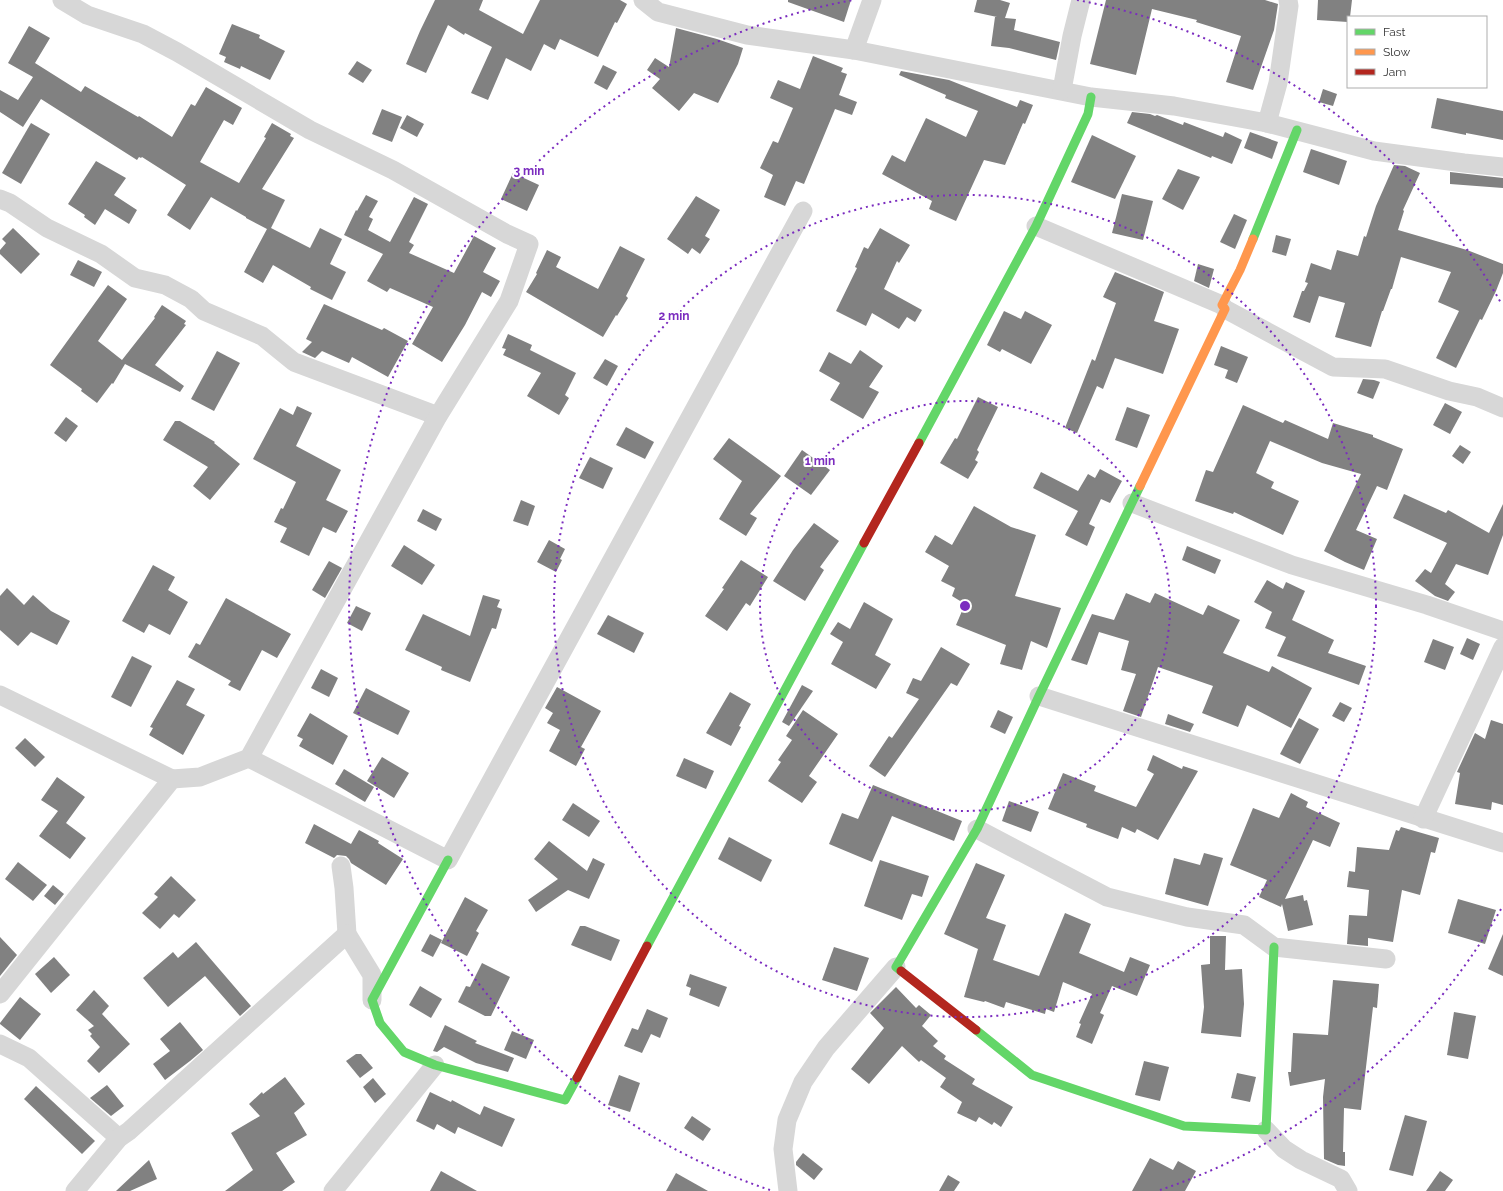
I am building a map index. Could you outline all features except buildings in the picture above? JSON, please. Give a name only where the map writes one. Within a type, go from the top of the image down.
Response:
[{"type":"street","points":[[3,703],[172,779],[200,777],[250,758],[438,416],[509,302],[529,244],[507,234],[393,170],[310,130],[178,52],[143,34],[87,15],[62,0]]},
{"type":"street","points":[[643,0],[658,12],[747,35],[854,50],[1062,90],[1091,97],[1174,106],[1267,123],[1374,151],[1503,167]]},
{"type":"street","points":[[854,50],[872,0]]},
{"type":"street","points":[[1062,90],[1072,36],[1081,0]]},
{"type":"street","points":[[1267,123],[1278,83],[1289,6],[1288,0]]},
{"type":"street","points":[[341,866],[347,934],[372,975],[372,1000],[380,1023],[404,1052],[435,1065],[565,1100],[680,883],[1036,226],[1088,114],[1091,97]]},
{"type":"street","points":[[788,1191],[783,1149],[787,1120],[803,1082],[826,1048],[896,967],[977,829],[1224,307],[1297,130]]},
{"type":"street","points":[[0,199],[10,203],[46,228],[101,254],[135,278],[165,285],[191,299],[204,311],[262,336],[294,362],[438,416]]},
{"type":"street","points":[[372,1000],[803,211]]},
{"type":"street","points":[[1036,226],[1224,307],[1333,367],[1385,369],[1449,391],[1477,397],[1503,408]]},
{"type":"street","points":[[1132,503],[1292,565],[1427,605],[1503,631]]},
{"type":"street","points":[[1424,818],[1503,647]]},
{"type":"street","points":[[1039,696],[1503,843]]},
{"type":"street","points":[[250,758],[448,860]]},
{"type":"street","points":[[0,994],[172,779]]},
{"type":"street","points":[[977,829],[1107,897],[1187,917],[1244,925],[1274,947],[1386,959]]},
{"type":"street","points":[[75,1191],[119,1138],[347,934]]},
{"type":"street","points":[[1266,1130],[1274,947]]},
{"type":"street","points":[[896,967],[1032,1075],[1184,1126],[1266,1130],[1284,1149],[1301,1160],[1341,1179],[1348,1191]]},
{"type":"street","points":[[0,1044],[29,1058],[119,1138]]},
{"type":"street","points":[[333,1191],[435,1065]]},
{"type":"traffic: fast","points":[[919,443],[1036,226],[1088,114],[1091,97]]},
{"type":"traffic: fast","points":[[1253,239],[1297,130]]},
{"type":"traffic: fast","points":[[901,971],[896,967],[977,829],[1140,486]]},
{"type":"traffic: fast","points":[[647,946],[864,543]]},
{"type":"traffic: fast","points":[[448,860],[372,1000],[380,1023],[404,1052],[435,1065],[565,1100],[577,1078]]},
{"type":"traffic: fast","points":[[976,1030],[1032,1075],[1184,1126],[1266,1130],[1274,947]]},
{"type":"traffic: slow","points":[[1140,486],[1225,309],[1222,305],[1240,270],[1253,239]]},
{"type":"traffic: jam","points":[[864,543],[919,443]]},
{"type":"traffic: jam","points":[[577,1078],[647,946]]},
{"type":"traffic: jam","points":[[901,971],[976,1030]]}]
